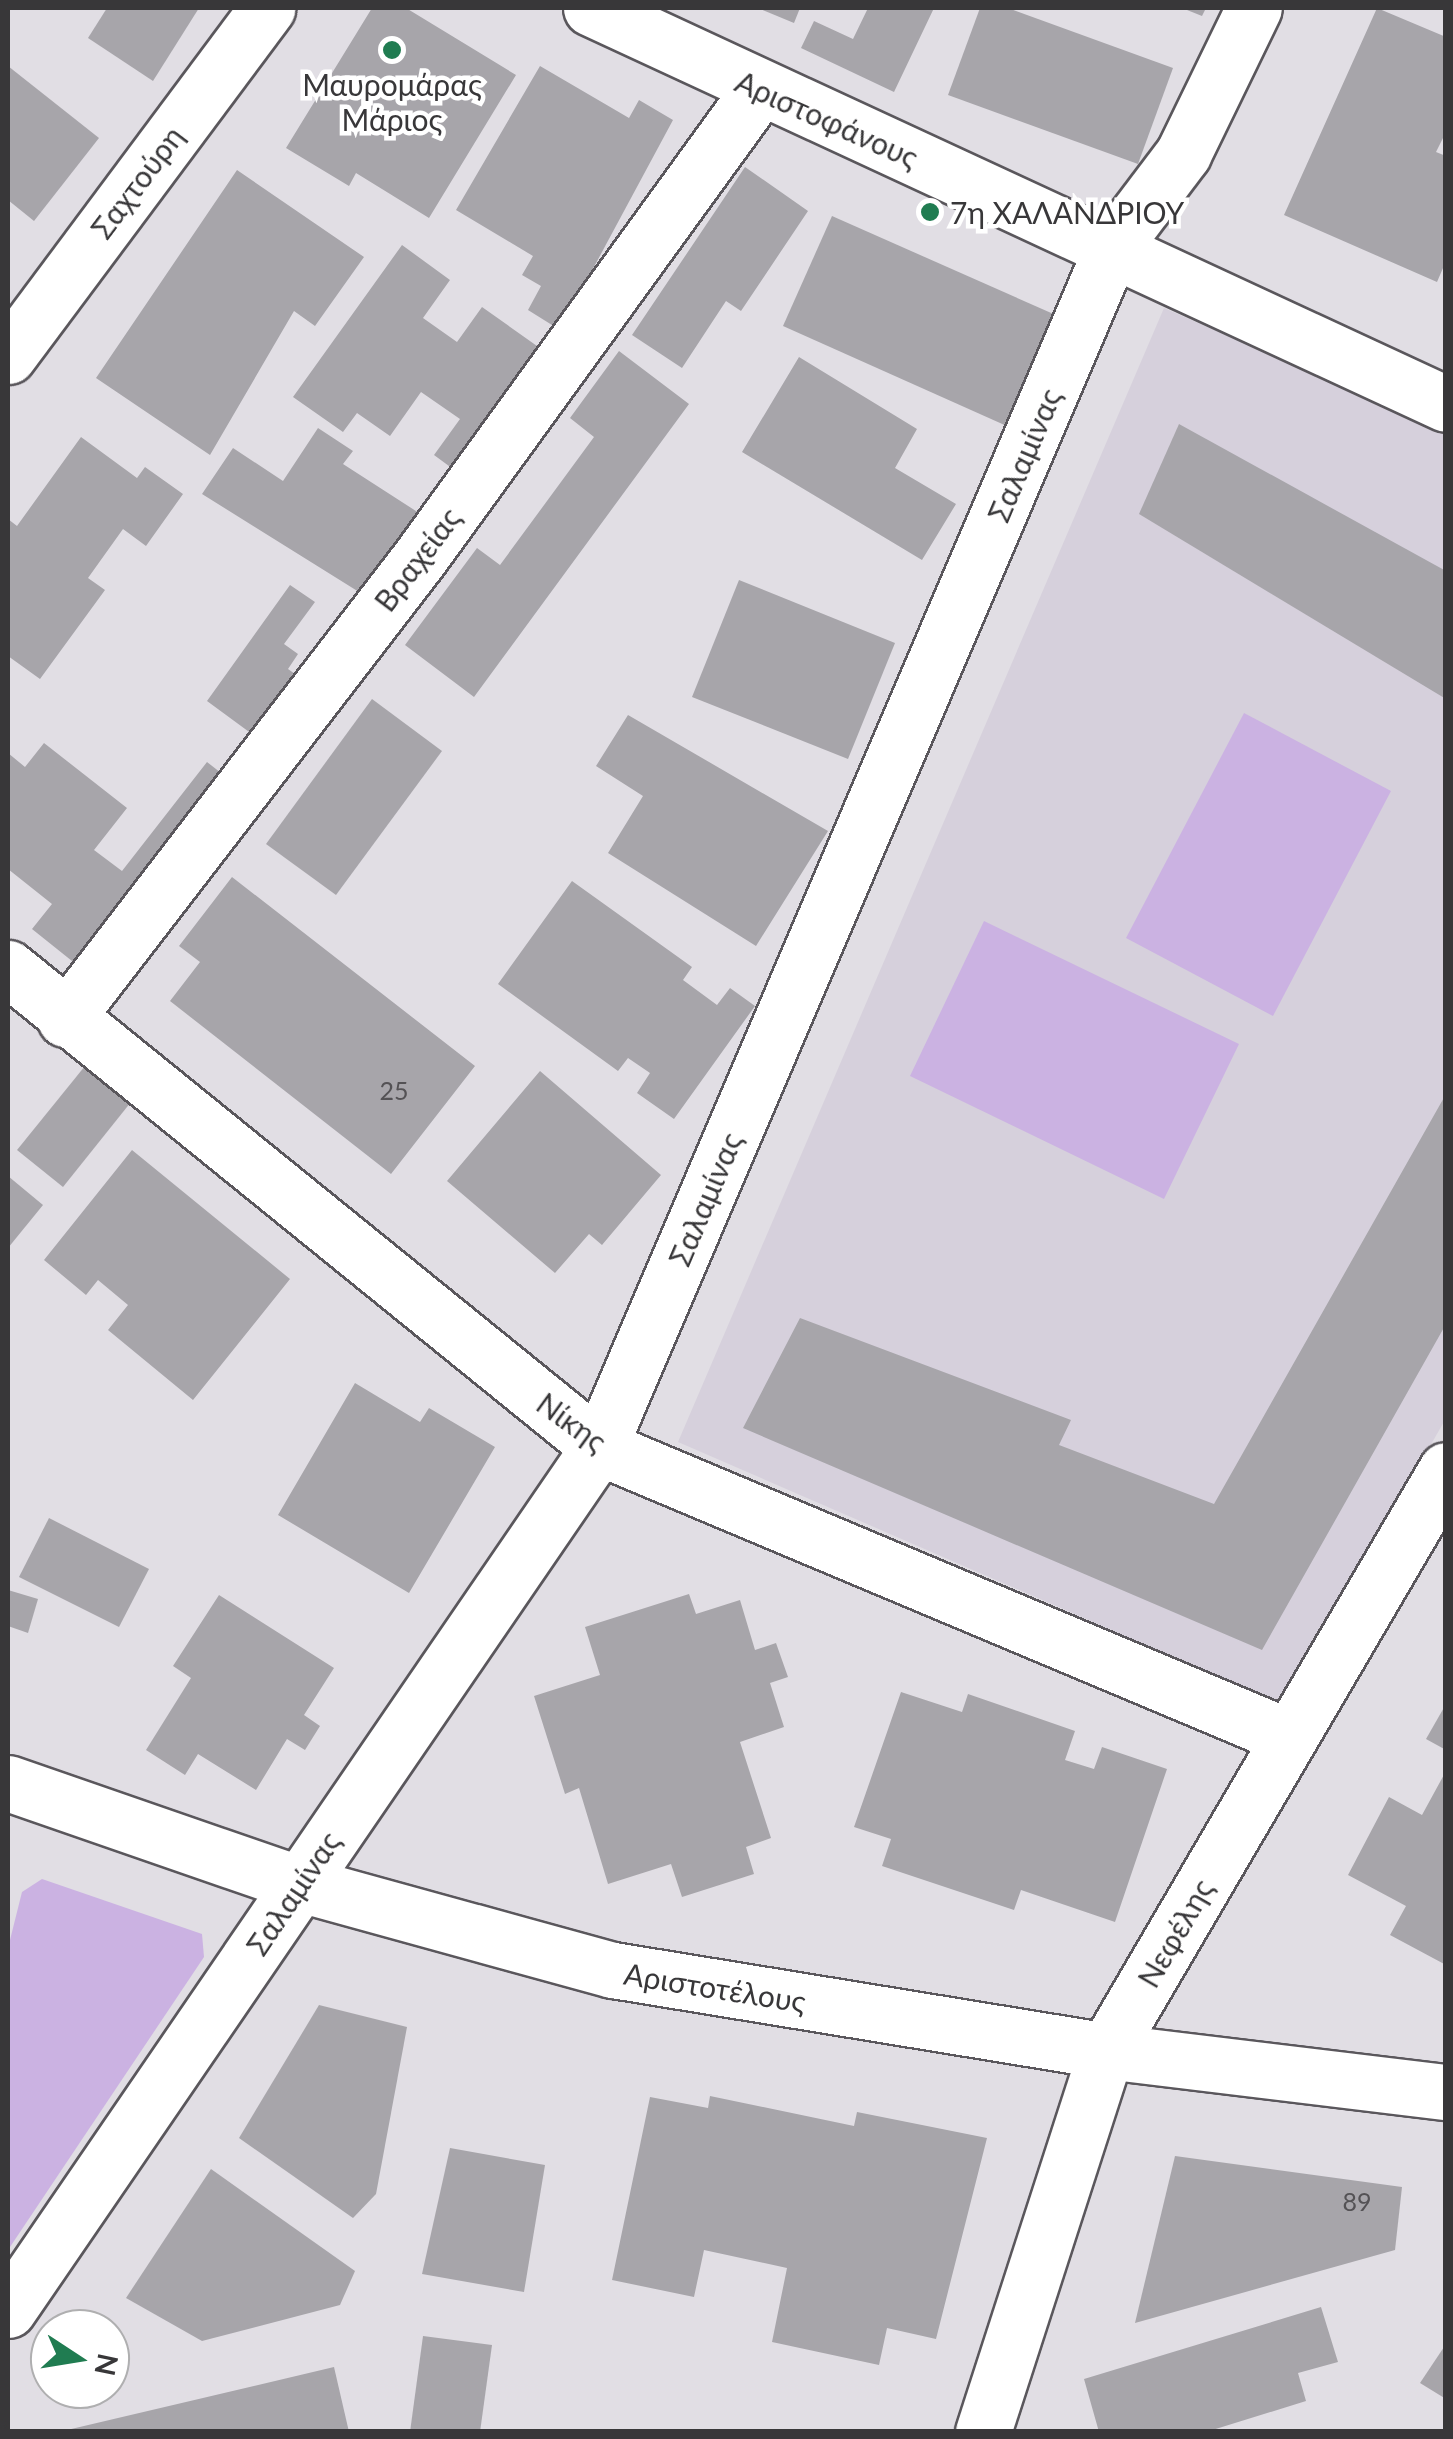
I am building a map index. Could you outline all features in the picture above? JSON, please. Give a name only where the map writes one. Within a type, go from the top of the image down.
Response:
[{"type":"street","name":"Σαχτούρη","points":[[8,356],[26,293],[267,8]]},
{"type":"street","name":"Αριστοφάνους","points":[[590,8],[759,90],[1112,248],[1446,404]]},
{"type":"street","name":"Σαλαμίνας","points":[[8,2310],[599,1447],[1112,248],[1184,154],[1254,8]]},
{"type":"street","name":"Βραχείας","points":[[65,1019],[421,556],[759,90]]},
{"type":"street","name":"Νίκης","points":[[8,968],[65,1019],[599,1447],[1288,1738]]},
{"type":"street","name":"Νεφέλης","points":[[983,2432],[1106,2051],[1446,1470]]},
{"type":"street","name":"Αριστοτέλους","points":[[8,1783],[300,1884],[613,1970],[1106,2051],[1446,2092]]},
{"type":"shaded area","points":[[1164,308],[1445,431],[1445,1420],[1282,1704],[678,1442]]},
{"type":"shaded area","points":[[1244,713],[1391,791],[1273,1016],[1126,938]]},
{"type":"shaded area","points":[[984,921],[1239,1044],[1164,1199],[910,1076]]},
{"type":"shaded area","points":[[42,1879],[202,1934],[204,1957],[8,2250],[8,1948],[22,1892]]},
{"type":"building","points":[[107,8],[199,8],[153,81],[88,38]]},
{"type":"building","points":[[372,8],[406,8],[516,75],[429,218],[356,173],[349,186],[286,148]]},
{"type":"building","points":[[758,8],[800,8],[794,23]]},
{"type":"building","points":[[868,8],[934,8],[894,92],[801,48],[814,21],[853,39]]},
{"type":"building","points":[[980,8],[1008,8],[1173,68],[1138,164],[948,95]]},
{"type":"building","points":[[1182,8],[1206,8],[1202,16]]},
{"type":"building","points":[[1377,8],[1446,37],[1446,132],[1436,152],[1446,156],[1446,261],[1437,282],[1284,215]]},
{"type":"building","points":[[8,66],[99,138],[34,221],[8,200]]},
{"type":"building","points":[[540,66],[629,118],[639,100],[673,120],[560,330],[528,310],[541,286],[522,275],[533,256],[456,210]]},
{"type":"building","points":[[745,167],[808,211],[741,311],[726,301],[682,368],[632,335]]},
{"type":"building","points":[[237,170],[364,257],[315,326],[294,311],[210,455],[96,378]]},
{"type":"building","points":[[832,216],[1058,316],[1009,427],[783,326]]},
{"type":"building","points":[[402,245],[450,280],[423,318],[457,342],[482,307],[554,358],[468,480],[434,455],[460,419],[421,392],[390,436],[357,413],[343,432],[293,397]]},
{"type":"building","points":[[619,351],[689,404],[474,697],[405,645],[477,548],[500,565],[594,437],[570,418]]},
{"type":"building","points":[[799,357],[917,429],[895,468],[956,504],[922,560],[742,452]]},
{"type":"building","points":[[1179,424],[1446,571],[1446,699],[1139,514]]},
{"type":"building","points":[[318,428],[353,451],[343,464],[419,513],[367,597],[202,494],[233,448],[283,481]]},
{"type":"building","points":[[81,437],[137,478],[145,467],[183,494],[146,546],[123,529],[88,578],[105,590],[40,679],[8,656],[8,519],[17,526]]},
{"type":"building","points":[[739,580],[895,643],[848,759],[692,697]]},
{"type":"building","points":[[290,585],[315,602],[284,644],[298,654],[288,669],[315,688],[271,748],[207,701]]},
{"type":"building","points":[[372,699],[442,751],[336,895],[266,844]]},
{"type":"building","points":[[628,715],[828,831],[756,946],[608,853],[643,796],[596,766]]},
{"type":"building","points":[[44,743],[127,808],[94,850],[122,871],[207,762],[239,787],[92,977],[32,929],[52,904],[8,869],[8,753],[25,767]]},
{"type":"building","points":[[232,877],[475,1066],[391,1174],[170,1001],[200,962],[179,946]]},
{"type":"building","points":[[572,881],[692,967],[683,980],[717,1005],[730,988],[755,1006],[674,1119],[637,1093],[650,1073],[628,1058],[618,1071],[498,984]]},
{"type":"building","points":[[85,1066],[131,1102],[63,1187],[17,1150]]},
{"type":"building","points":[[540,1071],[661,1175],[602,1245],[589,1234],[555,1273],[447,1181]]},
{"type":"building","points":[[1446,1094],[1446,1324],[1262,1650],[743,1428],[800,1318],[1071,1420],[1059,1445],[1214,1504]]},
{"type":"building","points":[[132,1150],[290,1279],[193,1400],[108,1330],[128,1305],[98,1280],[86,1295],[44,1260]]},
{"type":"building","points":[[8,1176],[43,1205],[8,1248]]},
{"type":"building","points":[[355,1383],[420,1422],[429,1408],[495,1447],[409,1593],[278,1515]]},
{"type":"building","points":[[49,1518],[149,1569],[119,1627],[19,1577]]},
{"type":"building","points":[[8,1590],[38,1599],[28,1633],[8,1626]]},
{"type":"building","points":[[689,1594],[696,1614],[740,1600],[755,1650],[776,1643],[788,1677],[770,1683],[784,1727],[740,1742],[771,1838],[746,1847],[754,1874],[682,1897],[671,1864],[608,1884],[579,1788],[565,1794],[534,1696],[600,1675],[585,1627]]},
{"type":"building","points":[[219,1595],[334,1668],[304,1715],[320,1726],[305,1750],[287,1739],[256,1790],[198,1754],[185,1775],[146,1750],[191,1678],[173,1666]]},
{"type":"building","points":[[901,1692],[962,1712],[968,1694],[1075,1731],[1065,1760],[1094,1769],[1102,1747],[1167,1769],[1115,1922],[1021,1890],[1014,1910],[882,1866],[891,1839],[854,1827]]},
{"type":"building","points":[[1446,1704],[1446,1750],[1426,1739]]},
{"type":"building","points":[[1446,1771],[1446,1965],[1390,1935],[1406,1906],[1348,1875],[1389,1797],[1422,1815]]},
{"type":"building","points":[[319,2005],[407,2027],[376,2194],[353,2218],[239,2138]]},
{"type":"building","points":[[710,2096],[854,2126],[857,2112],[987,2138],[936,2339],[887,2328],[879,2365],[772,2342],[787,2268],[704,2250],[694,2297],[612,2280],[650,2097],[708,2108]]},
{"type":"building","points":[[450,2148],[545,2165],[524,2292],[422,2274]]},
{"type":"building","points":[[1175,2156],[1402,2187],[1395,2250],[1135,2323]]},
{"type":"building","points":[[211,2169],[355,2271],[340,2305],[202,2341],[126,2298]]},
{"type":"building","points":[[1321,2307],[1338,2362],[1298,2373],[1306,2401],[1206,2432],[1099,2432],[1084,2379]]},
{"type":"building","points":[[423,2336],[492,2345],[480,2432],[410,2432]]},
{"type":"building","points":[[1446,2344],[1446,2399],[1420,2383]]},
{"type":"building","points":[[334,2367],[349,2432],[67,2432],[67,2430]]},
{"type":"place","name":"Μαυρομάρας Μάριος","points":[[392,50]]},
{"type":"place","name":"7η ΧΑΛΑΝΔΡΙΟΥ","points":[[930,212]]}]
